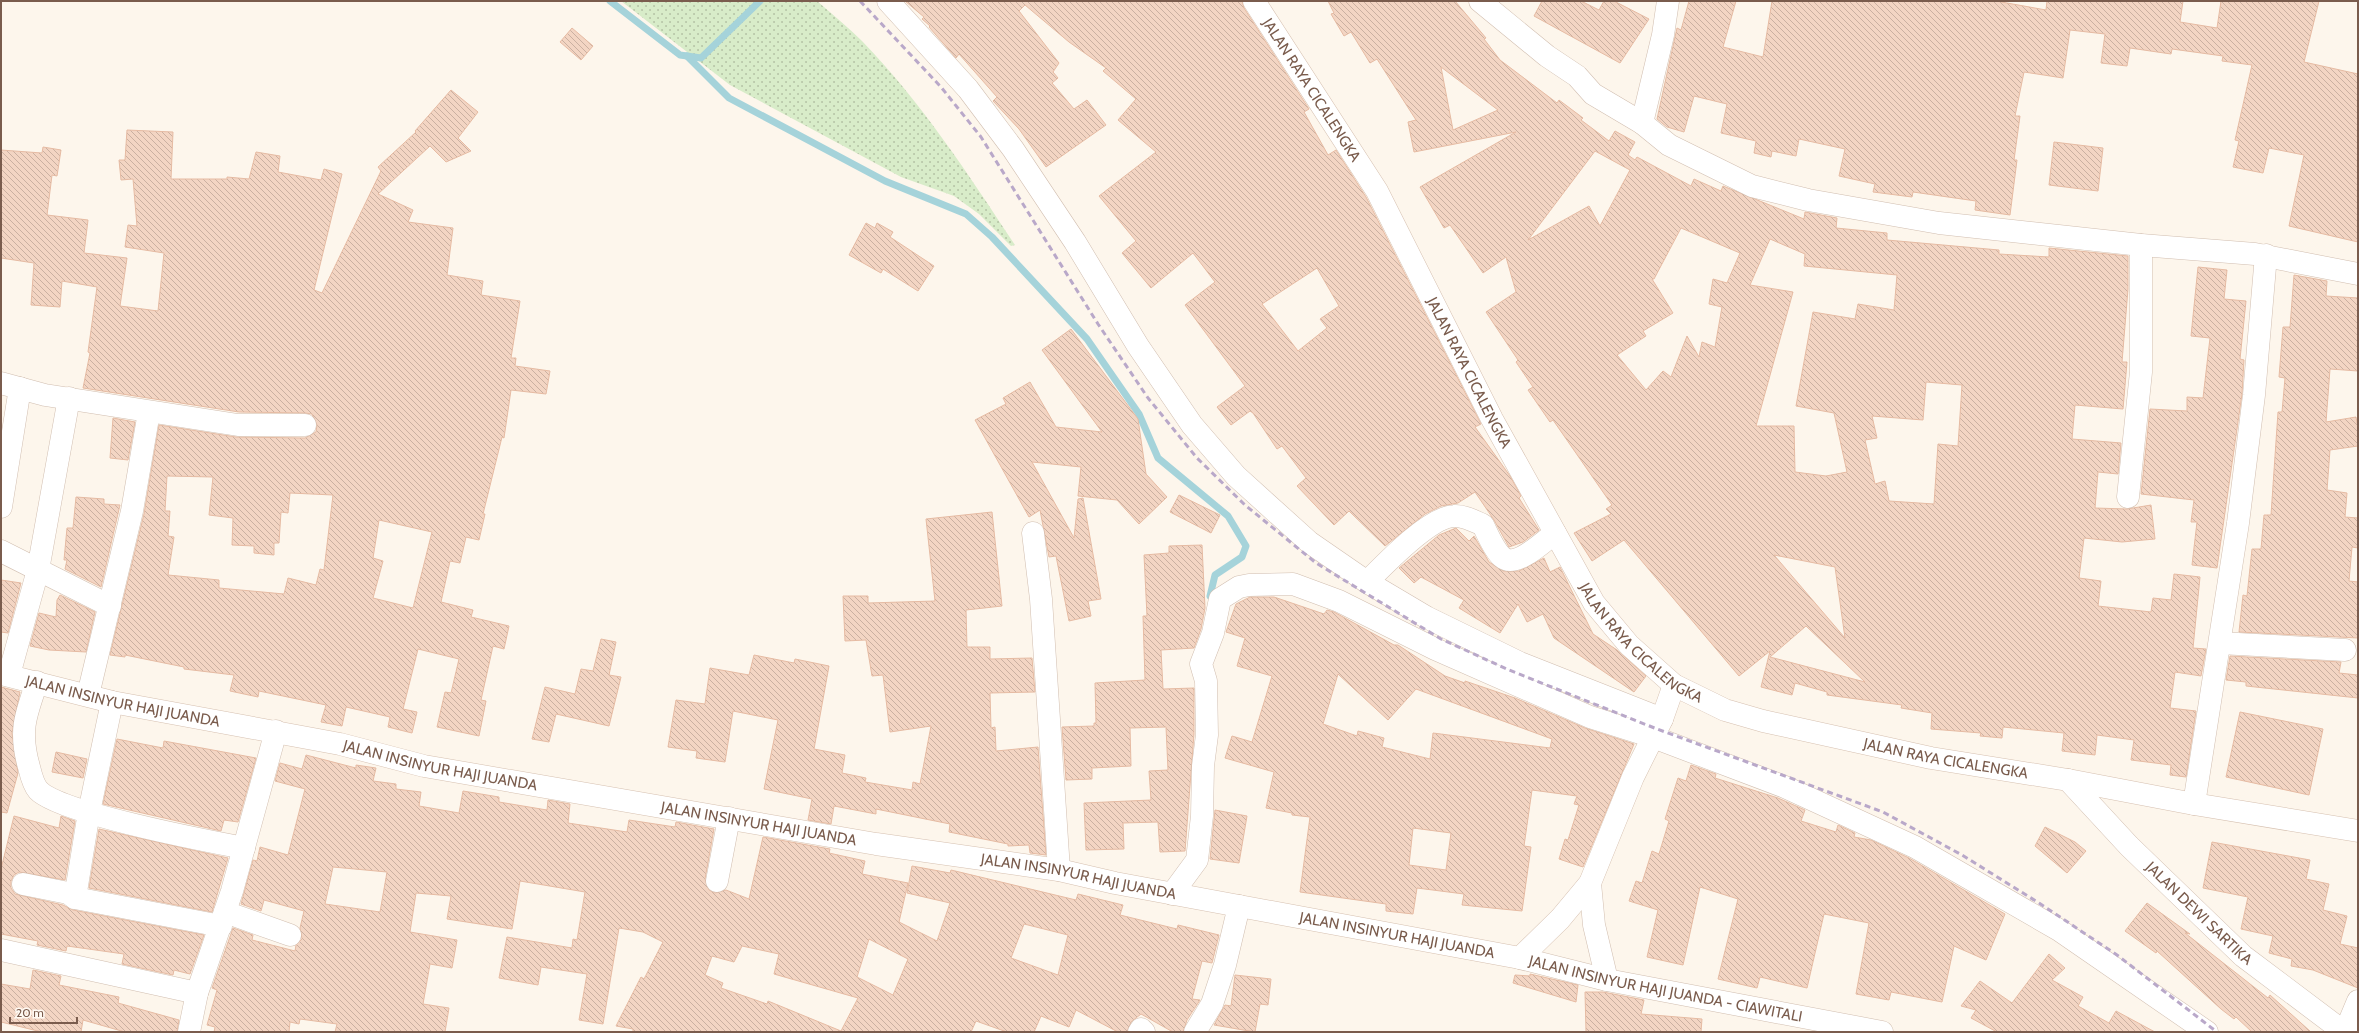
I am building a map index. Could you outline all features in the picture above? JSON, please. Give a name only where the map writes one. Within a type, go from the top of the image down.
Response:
[{"type":"street","points":[[888,1],[968,89],[1013,149],[1075,242],[1138,346],[1192,425],[1236,476],[1310,542],[1366,582],[1426,617],[1657,728],[1915,847],[2059,930],[2207,1032]]},
{"type":"street","name":"JALAN RAYA CICALENGKA","points":[[1254,1],[1377,191],[1492,420],[1594,603],[1629,645],[1674,685],[1724,710],[1763,721],[1931,758],[2068,780],[2194,804],[2358,831]]},
{"type":"street","points":[[1480,1],[1547,56],[1577,76],[1593,94],[1642,123],[1669,145],[1752,186],[1808,200],[1939,223],[2141,246],[2174,246],[2266,256],[2358,274]]},
{"type":"street","points":[[1642,123],[1663,35],[1668,1]]},
{"type":"street","points":[[2128,498],[2140,372],[2141,246]]},
{"type":"street","points":[[2194,804],[2220,643],[2247,458],[2266,256]]},
{"type":"street","points":[[1,507],[11,386],[44,395],[238,425],[305,425]]},
{"type":"street","points":[[5,674],[38,570],[69,398]]},
{"type":"street","points":[[88,695],[132,511],[150,412]]},
{"type":"street","points":[[1366,582],[1409,542],[1444,518],[1454,516],[1483,525],[1502,557],[1508,560],[1516,560],[1526,555],[1555,533]]},
{"type":"street","points":[[1032,533],[1041,599],[1059,870]]},
{"type":"street","points":[[1,551],[110,606]]},
{"type":"street","points":[[1172,894],[1197,860],[1202,816],[1203,766],[1207,735],[1206,681],[1202,664],[1204,653],[1213,633],[1220,599],[1238,587],[1249,585],[1293,584],[1339,602],[1435,649],[1590,717],[1657,728]]},
{"type":"street","points":[[2220,643],[2345,650]]},
{"type":"street","name":"JALAN INSINYUR HAJI JUANDA","points":[[5,674],[112,702],[340,744],[424,766],[876,844],[1059,870],[1172,894],[1520,958]]},
{"type":"street","points":[[37,682],[24,719],[24,728],[25,755],[33,781],[38,790],[45,795],[89,812],[167,833],[244,848]]},
{"type":"street","points":[[1520,958],[1560,919],[1590,883],[1633,777],[1657,728],[1674,685]]},
{"type":"street","points":[[75,898],[89,812],[112,702]]},
{"type":"street","points":[[188,1032],[197,993],[223,919],[276,731]]},
{"type":"street","name":"JALAN DEWI SARTIKA","points":[[2068,780],[2129,846],[2243,956],[2345,1032]]},
{"type":"street","points":[[717,881],[729,818]]},
{"type":"street","points":[[1590,883],[1594,925],[1607,980]]},
{"type":"street","points":[[23,884],[68,893],[75,898],[223,919],[290,935]]},
{"type":"street","points":[[1194,1032],[1212,1004],[1225,965],[1239,906]]},
{"type":"street","points":[[1,950],[197,993]]},
{"type":"street","name":"JALAN INSINYUR HAJI JUANDA - CIAWITALI","points":[[1520,958],[1607,980],[1882,1032]]},
{"type":"street","points":[[2345,1032],[2358,1001]]},
{"type":"street","points":[[1139,1032],[1141,1029],[1144,1032]]},
{"type":"green space","points":[[621,1],[817,1],[862,41],[905,89],[980,192],[1015,245],[1011,246],[979,214],[954,196],[901,177],[730,85]]},
{"type":"building","points":[[905,1],[1242,1],[1244,8],[1309,109],[1304,112],[1328,155],[1336,150],[1366,197],[1481,424],[1475,427],[1510,476],[1521,496],[1519,498],[1539,530],[1523,542],[1509,547],[1494,520],[1475,492],[1458,503],[1441,506],[1425,514],[1385,546],[1349,511],[1334,525],[1297,486],[1306,478],[1282,446],[1277,449],[1253,413],[1250,411],[1231,425],[1217,407],[1245,386],[1185,305],[1215,282],[1193,253],[1151,288],[1122,253],[1136,241],[1099,196],[1156,152],[1118,120],[1136,99],[1103,71],[1106,68],[1069,42],[1025,5],[1019,11],[1059,63],[1053,72],[1058,78],[1052,83],[1074,109],[1087,100],[1106,125],[1046,167],[1019,129],[993,101],[997,97],[959,54],[956,58],[929,27],[930,26],[922,19],[924,17]],"holes":[[[1317,268],[1339,306],[1320,319],[1327,328],[1298,351],[1262,304]]]},
{"type":"building","points":[[1328,1],[1455,1],[1486,38],[1484,39],[1500,60],[1557,103],[1559,100],[1583,118],[1581,120],[1609,141],[1615,131],[1635,142],[1628,155],[1635,160],[1637,157],[1691,186],[1694,179],[1721,191],[1723,186],[1804,219],[1805,212],[1837,218],[1836,228],[1887,233],[1887,240],[1999,250],[1999,254],[2049,257],[2049,248],[2128,256],[2128,289],[2122,362],[2127,362],[2123,409],[2075,405],[2072,439],[2121,443],[2118,474],[2098,472],[2095,508],[2127,509],[2151,505],[2155,539],[2122,542],[2084,538],[2079,578],[2101,581],[2098,606],[2151,612],[2153,598],[2171,600],[2174,574],[2200,577],[2193,648],[2206,649],[2201,676],[2175,672],[2170,708],[2196,711],[2186,777],[2170,775],[2171,765],[2131,760],[2134,740],[2097,735],[2095,755],[2062,751],[2064,733],[2003,727],[2002,738],[1980,736],[1981,733],[1931,729],[1932,713],[1901,708],[1902,705],[1827,695],[1827,692],[1795,683],[1792,695],[1761,687],[1770,651],[1739,676],[1624,540],[1592,561],[1574,533],[1611,514],[1606,509],[1612,505],[1553,420],[1550,422],[1528,390],[1533,387],[1516,362],[1518,360],[1486,312],[1516,292],[1506,257],[1483,273],[1450,225],[1444,228],[1420,187],[1516,132],[1414,152],[1408,122],[1416,120],[1377,59],[1370,63],[1351,32],[1344,36],[1331,14],[1334,13]],"holes":[[[1441,67],[1498,110],[1453,130]],[[1595,151],[1630,170],[1600,226],[1589,206],[1528,240]],[[1681,228],[1740,253],[1727,283],[1713,279],[1709,304],[1722,307],[1715,347],[1702,342],[1699,357],[1687,336],[1671,377],[1663,371],[1646,390],[1617,355],[1646,336],[1643,331],[1673,313],[1652,279],[1654,279]],[[1770,239],[1805,254],[1804,266],[1897,275],[1894,310],[1858,304],[1855,319],[1813,312],[1796,406],[1834,413],[1847,472],[1826,476],[1795,472],[1794,426],[1756,426],[1793,292],[1750,285]],[[1926,382],[1962,385],[1958,446],[1938,444],[1934,504],[1889,501],[1885,481],[1875,484],[1865,440],[1877,438],[1872,416],[1923,420]],[[1774,555],[1835,567],[1845,638]],[[1806,626],[1865,682],[1770,657]]]},
{"type":"building","points":[[1542,1],[1581,1],[1599,10],[1604,1],[1614,1],[1649,19],[1620,63],[1534,16]]},
{"type":"building","points":[[1689,1],[1736,1],[1723,47],[1763,57],[1772,1],[1996,1],[2046,10],[2047,1],[2183,1],[2180,22],[2217,28],[2221,1],[2319,1],[2304,62],[2358,74],[2358,242],[2289,226],[2304,155],[2269,148],[2263,173],[2233,167],[2239,141],[2235,140],[2252,65],[2222,61],[2223,56],[2172,49],[2171,54],[2130,48],[2127,66],[2101,63],[2105,34],[2070,30],[2063,78],[2024,72],[2015,116],[2020,116],[2014,160],[2017,160],[2010,215],[1975,210],[1976,201],[1913,192],[1912,197],[1873,192],[1875,184],[1839,176],[1845,149],[1799,139],[1796,156],[1772,151],[1771,157],[1754,153],[1756,141],[1721,133],[1727,104],[1694,96],[1684,132],[1667,127],[1657,119],[1677,28],[1681,30]]},
{"type":"building","points":[[572,28],[593,46],[581,60],[560,42]]},
{"type":"building","points":[[451,90],[478,112],[458,138],[471,151],[446,162],[430,146],[378,194],[413,210],[408,222],[453,228],[447,275],[483,281],[481,295],[520,301],[511,358],[516,358],[515,366],[550,371],[546,394],[511,390],[504,438],[502,437],[483,514],[485,514],[479,540],[466,537],[460,563],[450,561],[441,602],[473,610],[471,617],[509,626],[504,649],[493,646],[481,700],[486,701],[479,736],[437,727],[445,692],[451,693],[459,659],[418,649],[403,709],[417,712],[412,733],[388,727],[390,717],[346,707],[342,726],[321,722],[326,705],[259,691],[258,697],[230,691],[234,675],[184,669],[184,667],[125,655],[125,657],[110,655],[144,514],[159,425],[236,437],[305,438],[316,432],[317,425],[312,414],[239,412],[83,388],[90,353],[88,352],[97,287],[62,281],[60,307],[31,305],[34,263],[1,258],[1,150],[42,153],[43,147],[61,150],[57,176],[52,175],[47,215],[88,220],[84,253],[127,258],[120,306],[158,311],[164,253],[125,247],[128,225],[137,226],[133,179],[121,180],[119,160],[125,160],[127,130],[173,132],[171,179],[227,179],[227,177],[249,179],[256,152],[280,156],[278,172],[321,180],[324,169],[342,174],[314,290],[322,293],[381,171],[378,167],[416,132],[415,131]],"holes":[[[167,476],[213,477],[209,515],[233,518],[232,545],[254,546],[254,553],[274,555],[274,543],[279,543],[281,512],[288,513],[290,493],[333,495],[324,570],[320,569],[316,585],[288,578],[284,594],[219,588],[219,580],[168,575],[174,537],[168,536],[170,511],[165,511]],[[379,520],[432,532],[413,608],[373,598],[383,561],[373,558]]]},
{"type":"building","points":[[2054,142],[2103,148],[2098,191],[2049,185]]},
{"type":"building","points":[[866,223],[875,228],[877,223],[893,232],[890,237],[934,266],[918,291],[883,269],[881,273],[849,255]]},
{"type":"building","points":[[2198,267],[2227,270],[2224,299],[2246,301],[2240,359],[2244,360],[2242,394],[2217,568],[2192,565],[2197,522],[2191,522],[2194,500],[2141,494],[2150,409],[2187,411],[2187,397],[2203,398],[2210,338],[2191,336]]},
{"type":"building","points":[[2294,275],[2327,281],[2326,296],[2358,298],[2358,371],[2330,369],[2326,422],[2356,417],[2358,428],[2358,446],[2330,450],[2327,490],[2347,493],[2345,517],[2358,518],[2358,548],[2352,547],[2349,581],[2358,582],[2358,638],[2239,632],[2243,595],[2247,596],[2252,549],[2261,549],[2264,515],[2271,515],[2278,412],[2282,412],[2285,378],[2279,377],[2283,327],[2290,327]]},
{"type":"building","points":[[1071,329],[1138,419],[1146,474],[1167,497],[1139,524],[1117,500],[1078,496],[1081,467],[1032,462],[1074,538],[1078,499],[1083,498],[1101,599],[1088,601],[1091,616],[1069,621],[1056,556],[1049,557],[1040,510],[1029,517],[975,420],[1006,404],[1003,398],[1030,382],[1056,427],[1102,432],[1042,350]]},
{"type":"building","points":[[113,418],[135,422],[128,460],[110,458]]},
{"type":"building","points":[[1179,495],[1220,515],[1211,533],[1170,512]]},
{"type":"building","points":[[76,497],[104,499],[104,504],[120,505],[101,587],[65,569],[67,560],[64,560],[67,528],[73,528]]},
{"type":"building","points":[[992,512],[1002,606],[966,610],[967,647],[990,647],[990,659],[1032,658],[1035,692],[990,693],[991,728],[995,727],[996,751],[1038,747],[1046,855],[1030,853],[1029,845],[1008,846],[1008,844],[949,832],[950,824],[876,809],[876,814],[834,806],[831,824],[808,820],[812,799],[764,789],[778,720],[733,711],[725,762],[696,758],[697,751],[668,747],[676,700],[705,704],[710,668],[749,675],[754,655],[794,663],[795,659],[829,666],[814,749],[845,755],[842,773],[866,778],[865,782],[912,790],[913,782],[920,784],[931,726],[890,732],[883,675],[872,676],[866,640],[845,641],[843,596],[868,596],[868,603],[935,601],[926,519]]},
{"type":"building","points":[[1456,528],[1469,541],[1474,536],[1489,562],[1503,571],[1519,571],[1544,558],[1550,572],[1560,567],[1593,634],[1617,650],[1646,676],[1634,692],[1554,638],[1543,614],[1527,622],[1518,604],[1500,633],[1459,608],[1464,600],[1421,577],[1414,583],[1399,568],[1439,535]]},
{"type":"building","points":[[1202,545],[1205,608],[1201,629],[1194,648],[1161,650],[1163,689],[1194,688],[1194,734],[1185,851],[1160,852],[1158,822],[1123,823],[1124,849],[1086,850],[1084,803],[1151,800],[1149,771],[1168,770],[1166,727],[1130,728],[1131,766],[1092,768],[1092,779],[1066,780],[1062,727],[1094,726],[1094,723],[1096,723],[1095,683],[1145,680],[1143,616],[1147,616],[1144,555],[1169,553],[1169,546]]},
{"type":"building","points":[[1,580],[21,583],[8,633],[1,632]]},
{"type":"building","points":[[60,595],[95,612],[86,652],[49,650],[30,646],[39,613],[56,617],[57,600]]},
{"type":"building","points":[[1250,597],[1274,597],[1324,614],[1327,610],[1334,612],[1394,645],[1398,645],[1445,676],[1465,683],[1465,681],[1515,698],[1585,728],[1634,744],[1583,867],[1559,859],[1565,839],[1568,840],[1579,805],[1574,804],[1577,796],[1532,790],[1524,846],[1531,847],[1522,911],[1462,905],[1464,894],[1417,888],[1413,914],[1386,911],[1386,904],[1300,892],[1310,817],[1292,815],[1292,813],[1266,808],[1274,772],[1225,758],[1232,736],[1252,742],[1272,676],[1237,666],[1245,638],[1226,632],[1236,604]],"holes":[[[1338,674],[1388,720],[1416,689],[1552,739],[1550,748],[1433,733],[1430,759],[1382,747],[1384,738],[1358,731],[1357,736],[1323,724]],[[1413,828],[1451,833],[1446,870],[1409,865]]]},
{"type":"building","points":[[601,639],[616,642],[609,675],[621,677],[609,726],[556,714],[549,742],[532,739],[545,687],[575,694],[581,669],[593,671]]},
{"type":"building","points":[[2230,656],[2341,662],[2339,673],[2358,675],[2358,698],[2246,686],[2246,682],[2226,680]]},
{"type":"building","points":[[1,687],[20,692],[12,733],[18,773],[7,813],[1,812]]},
{"type":"building","points":[[2240,712],[2323,729],[2309,795],[2226,777]]},
{"type":"building","points":[[117,739],[163,748],[164,741],[256,758],[238,822],[224,820],[221,831],[103,804]]},
{"type":"building","points":[[56,752],[87,759],[83,778],[52,772]]},
{"type":"building","points":[[306,755],[356,768],[356,765],[376,768],[373,781],[396,784],[396,789],[421,792],[419,806],[459,813],[463,791],[499,797],[499,802],[547,810],[548,800],[570,804],[568,823],[627,832],[629,820],[675,827],[676,822],[714,829],[705,879],[709,890],[715,893],[726,890],[749,899],[763,837],[830,849],[829,853],[865,861],[862,874],[908,883],[899,922],[937,941],[950,903],[907,893],[912,866],[950,873],[951,870],[1076,900],[1078,894],[1123,905],[1120,915],[1177,929],[1178,925],[1219,935],[1212,963],[1202,961],[1192,999],[1200,1000],[1187,1020],[1183,1032],[1173,1032],[1141,1014],[1131,1022],[1127,1032],[1118,1032],[1076,1010],[1069,1027],[1041,1016],[1034,1032],[1007,1032],[976,1021],[971,1032],[633,1032],[633,1029],[616,1026],[641,977],[644,979],[663,942],[643,932],[619,928],[603,1024],[579,1020],[587,974],[541,967],[538,985],[499,978],[507,937],[572,948],[573,939],[577,940],[585,892],[520,881],[512,929],[447,919],[451,896],[416,893],[410,932],[457,940],[452,968],[430,964],[423,1004],[449,1008],[445,1032],[335,1032],[337,1024],[300,1019],[299,1024],[290,1022],[289,1032],[214,1032],[215,1027],[207,1025],[217,990],[212,988],[233,928],[253,935],[252,940],[295,951],[296,945],[302,939],[300,928],[304,911],[264,900],[261,911],[241,904],[253,860],[257,861],[260,847],[288,855],[305,789],[275,781],[280,763],[302,769]],"holes":[[[333,867],[387,872],[380,912],[325,904]],[[1024,924],[1068,935],[1058,975],[1011,958]],[[869,939],[908,959],[893,995],[857,977]],[[742,946],[779,954],[774,974],[858,998],[841,1031],[768,1001],[767,1004],[721,988],[723,983],[705,975],[712,956],[734,962]]]},
{"type":"building","points":[[1691,765],[1716,774],[1715,778],[1778,798],[1805,810],[1801,821],[1836,832],[1838,825],[1855,833],[1854,837],[1871,840],[1909,858],[2005,914],[1986,960],[1954,946],[1942,1002],[1891,992],[1889,1000],[1856,994],[1869,923],[1824,914],[1807,988],[1760,977],[1757,988],[1718,979],[1738,899],[1700,887],[1683,965],[1647,957],[1658,910],[1629,901],[1636,881],[1642,883],[1652,851],[1659,854],[1669,821],[1665,819],[1678,778],[1686,781]]},
{"type":"building","points":[[1215,810],[1247,816],[1239,863],[1210,859]]},
{"type":"building","points":[[14,816],[59,828],[61,816],[75,821],[65,880],[19,872],[14,875],[11,881],[11,888],[15,894],[63,905],[73,910],[204,935],[190,974],[174,970],[173,975],[122,964],[124,954],[67,946],[66,951],[37,945],[38,941],[1,934],[1,869]]},
{"type":"building","points":[[2045,827],[2075,842],[2086,851],[2067,873],[2035,846]]},
{"type":"building","points":[[99,829],[228,858],[212,912],[89,888]]},
{"type":"building","points":[[2212,842],[2310,860],[2306,879],[2329,884],[2323,910],[2347,916],[2340,944],[2358,948],[2358,988],[2313,970],[2291,966],[2292,959],[2269,953],[2273,936],[2241,929],[2248,897],[2203,888]]},
{"type":"building","points":[[2147,903],[2190,934],[2185,933],[2268,998],[2270,995],[2311,1032],[2252,1032],[2236,1017],[2234,1019],[2221,1009],[2157,951],[2156,953],[2125,931]]},
{"type":"building","points":[[2049,954],[2065,968],[2052,980],[2083,997],[2078,1006],[2109,1023],[2116,1011],[2155,1032],[1997,1032],[1971,1018],[1976,1010],[1961,1006],[1980,981],[2012,1003]]},
{"type":"building","points":[[33,970],[61,976],[59,985],[119,997],[118,1003],[179,1020],[177,1032],[125,1032],[83,1020],[81,1032],[42,1032],[1,1022],[1,984],[30,989]]},
{"type":"building","points":[[1530,974],[1578,985],[1576,1002],[1513,983],[1515,975],[1530,976]]},
{"type":"building","points":[[1235,975],[1271,979],[1268,1005],[1260,1004],[1255,1032],[1214,1025],[1225,1005],[1231,1006]]},
{"type":"building","points":[[1585,992],[1603,992],[1644,1000],[1641,1014],[1702,1019],[1701,1032],[1586,1032]]},
{"type":"waterway","points":[[610,1],[680,55],[701,58],[760,1]]},
{"type":"waterway","points":[[687,56],[729,98],[885,181],[966,214],[992,237],[1087,339],[1139,414],[1158,458],[1228,516],[1246,546],[1242,557],[1215,575],[1210,596]]},
{"type":"railway","points":[[860,1],[941,87],[981,137],[1098,324],[1148,398],[1197,458],[1245,505],[1316,563],[1441,639],[1509,670],[1657,729],[1883,812],[1962,855],[2039,903],[2117,955],[2217,1032]]}]
